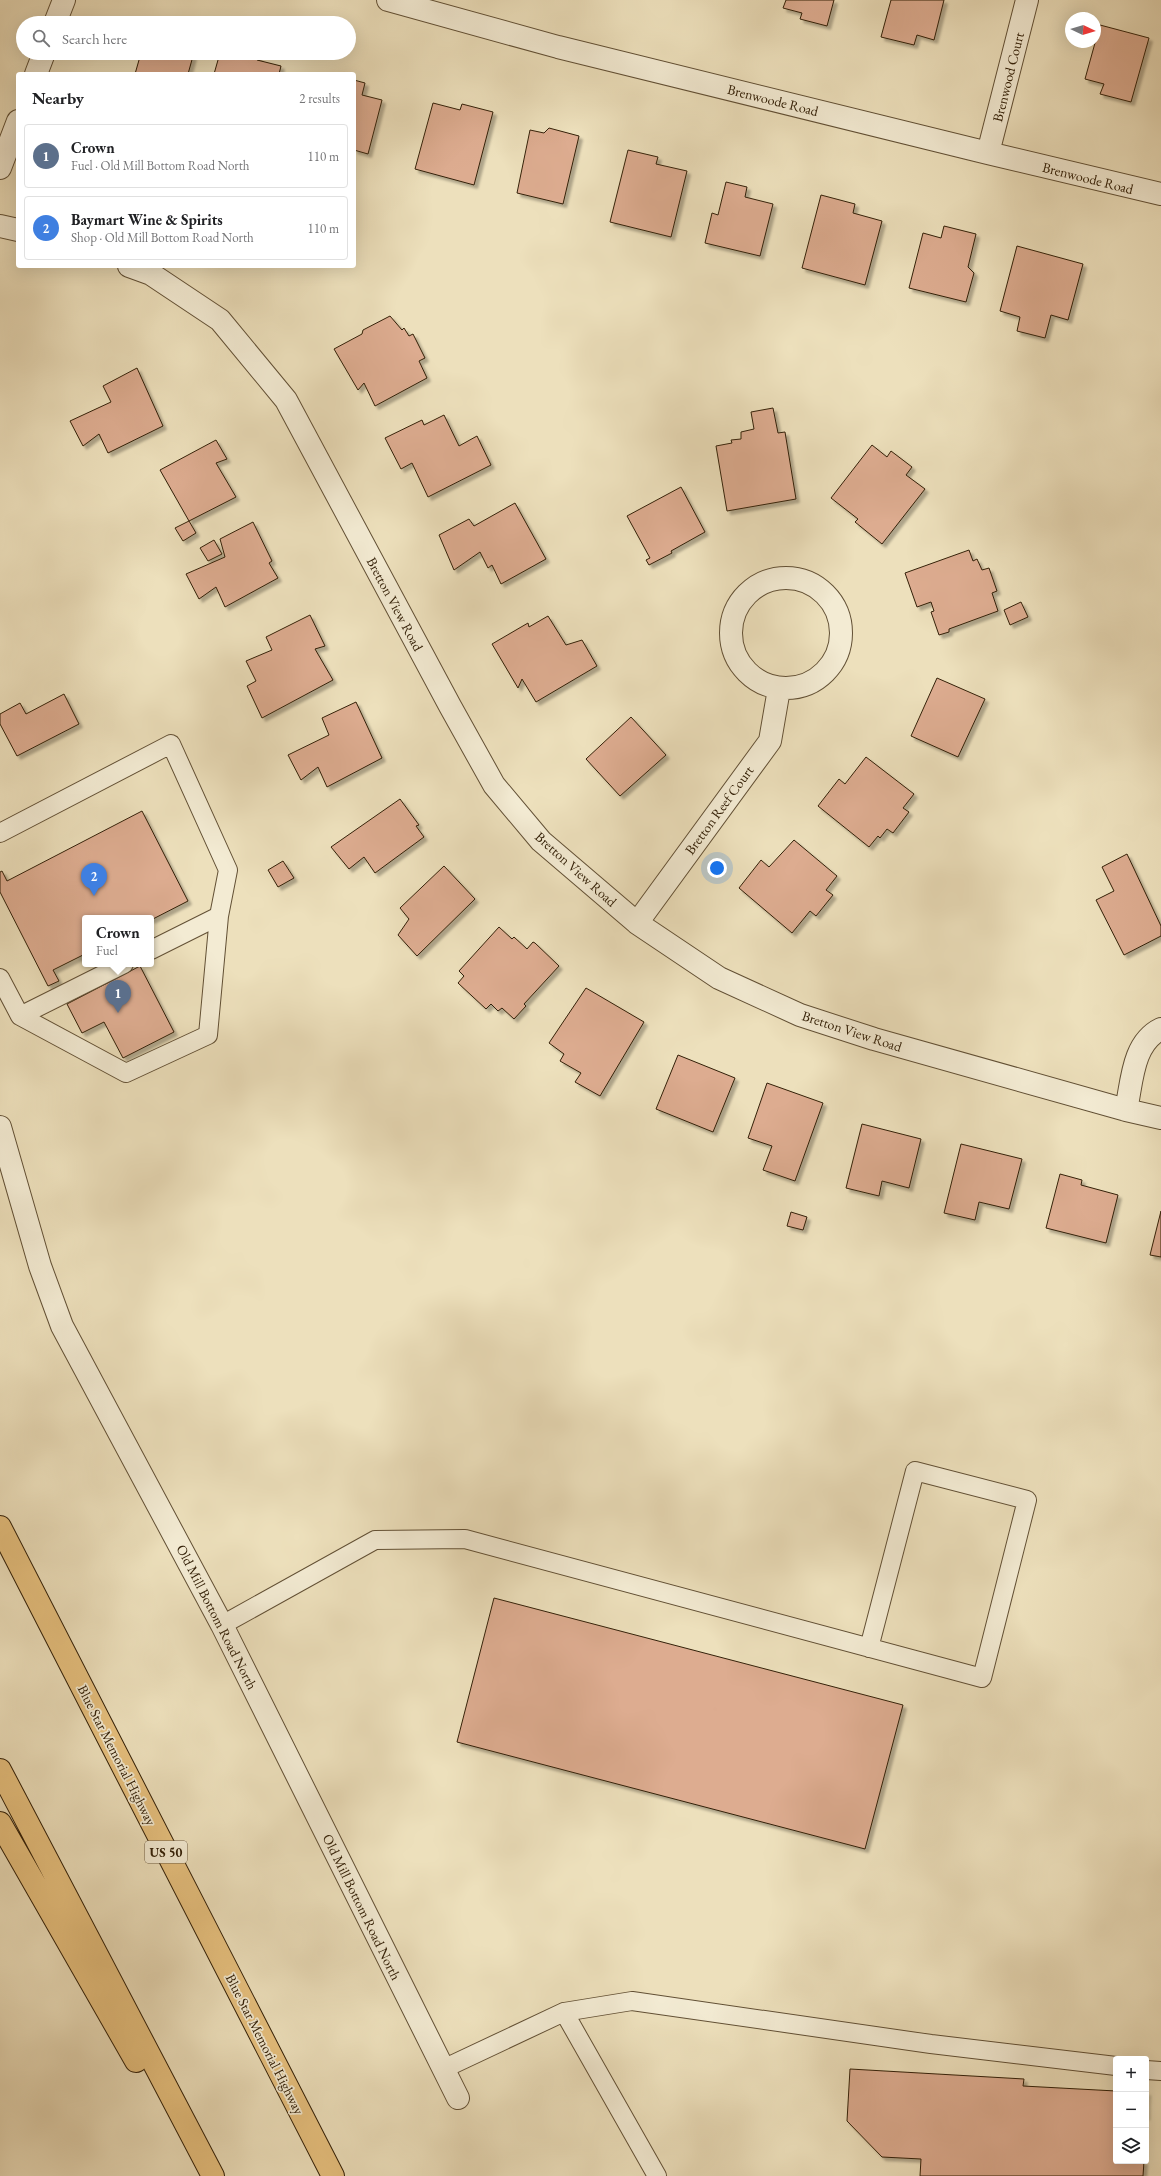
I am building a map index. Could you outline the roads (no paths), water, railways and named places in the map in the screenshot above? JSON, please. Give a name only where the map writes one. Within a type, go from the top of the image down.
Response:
[{"type":"highway","name":"Blue Star Memorial Highway","points":[[0,1527],[332,2176]]},
{"type":"highway","points":[[0,1770],[213,2176]]},
{"type":"highway","points":[[0,1823],[202,2176]]},
{"type":"street","points":[[58,16],[64,0]]},
{"type":"street","name":"Brenwoode Road","points":[[388,0],[558,47],[1161,194]]},
{"type":"street","name":"Brenwood Court","points":[[988,153],[1027,0]]},
{"type":"street","points":[[37,72],[41,60]]},
{"type":"street","points":[[0,168],[16,126]]},
{"type":"street","points":[[0,226],[16,230]]},
{"type":"street","name":"Bretton View Road","points":[[134,268],[151,274],[220,320],[286,400],[494,785],[542,841],[638,923],[719,978],[800,1015],[874,1039],[1126,1110],[1161,1118]]},
{"type":"street","points":[[783,577],[802,580],[818,588],[831,601],[839,617],[842,635],[838,653],[828,669],[814,681],[797,688],[779,689],[762,684],[747,673],[736,658],[730,640],[731,622],[738,605],[746,595],[765,581],[783,577]]},
{"type":"street","name":"Bretton Reef Court","points":[[638,923],[770,741],[779,689]]},
{"type":"street","points":[[1126,1110],[1137,1054],[1156,1032],[1161,1030]]},
{"type":"street","name":"Old Mill Bottom Road North","points":[[0,1128],[40,1266],[62,1326],[222,1625],[458,2098]]},
{"type":"lane","points":[[0,833],[171,744],[228,870],[219,916],[208,1035],[126,1073],[20,1016],[0,978]]},
{"type":"lane","points":[[154,948],[219,916]]},
{"type":"lane","points":[[20,1016],[118,967]]},
{"type":"lane","points":[[222,1625],[375,1540],[465,1539],[869,1648],[982,1678],[1028,1500],[915,1471],[869,1648]]},
{"type":"lane","points":[[443,2069],[564,2012],[632,2001],[931,2044],[1113,2066]]},
{"type":"lane","points":[[564,2012],[657,2176]]},
{"type":"lane","points":[[1149,2070],[1161,2072]]},
{"type":"place","name":"Baymart Wine & Spirits","points":[[94,896]]},
{"type":"place","name":"Crown","points":[[118,1013]]}]
